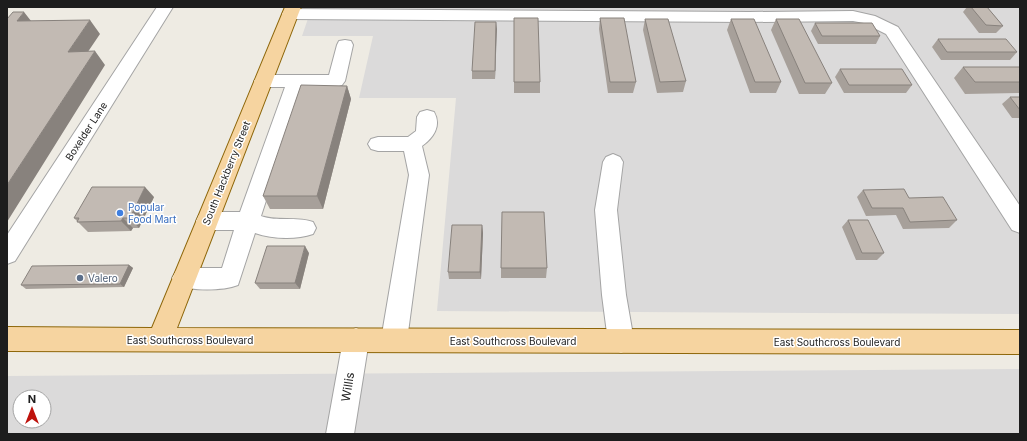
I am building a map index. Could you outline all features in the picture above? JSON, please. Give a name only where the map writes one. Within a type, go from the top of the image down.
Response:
[{"type":"main road","name":"South Hackberry Street","points":[[160,340],[292,10]]},
{"type":"main road","name":"East Southcross Boulevard","points":[[7,339],[1020,342]]},
{"type":"street","name":"Boxelder Lane","points":[[7,254],[165,7]]},
{"type":"street","points":[[292,10],[749,17],[854,16],[869,19],[892,31],[1020,224]]},
{"type":"street","points":[[263,81],[336,81],[345,45]]},
{"type":"street","points":[[184,278],[230,278],[296,81]]},
{"type":"street","points":[[378,144],[412,144],[425,134],[428,117]]},
{"type":"street","points":[[394,340],[419,175],[412,144]]},
{"type":"street","points":[[613,162],[606,210],[614,296],[621,341]]},
{"type":"street","points":[[207,221],[248,221],[268,228],[306,228]]},
{"type":"street","name":"Willis","points":[[340,434],[356,340]]},
{"type":"shaded area","points":[[312,7],[1020,7],[1020,314],[437,311],[456,98],[359,98],[373,36],[302,36]]},
{"type":"shaded area","points":[[1020,369],[1020,434],[7,434],[7,376]]},
{"type":"building","points":[[971,7],[987,7],[1003,26],[986,25]]},
{"type":"building","points":[[13,12],[24,12],[17,21],[90,20],[68,52],[95,51],[7,185],[7,19]]},
{"type":"building","points":[[514,18],[538,18],[540,82],[514,82]]},
{"type":"building","points":[[600,18],[624,18],[636,82],[610,82]]},
{"type":"building","points":[[645,19],[668,19],[686,81],[660,82]]},
{"type":"building","points":[[731,19],[754,19],[781,82],[755,82]]},
{"type":"building","points":[[776,19],[799,19],[832,83],[805,83]]},
{"type":"building","points":[[475,22],[496,22],[495,71],[472,71]]},
{"type":"building","points":[[815,23],[872,23],[880,36],[822,36]]},
{"type":"building","points":[[938,39],[1006,39],[1017,52],[947,52]]},
{"type":"building","points":[[963,67],[1020,67],[1020,82],[975,82]]},
{"type":"building","points":[[840,69],[902,69],[912,85],[849,85]]},
{"type":"building","points":[[301,85],[347,86],[317,196],[263,196]]},
{"type":"building","points":[[1010,97],[1020,97],[1020,110]]},
{"type":"building","points":[[92,187],[145,187],[130,218],[123,218],[121,221],[77,222],[79,218],[74,218]]},
{"type":"building","points":[[904,189],[909,198],[943,197],[957,220],[910,222],[903,208],[872,208],[863,190]]},
{"type":"building","points":[[502,212],[544,212],[547,268],[501,268]]},
{"type":"building","points":[[848,220],[868,220],[884,253],[862,253]]},
{"type":"building","points":[[452,225],[482,225],[480,272],[448,272]]},
{"type":"building","points":[[267,246],[305,246],[295,283],[255,283]]},
{"type":"building","name":"Valero","points":[[129,265],[120,284],[21,285],[32,266]]},
{"type":"place","name":"Popular Food Mart","points":[[120,213]]},
{"type":"place","name":"Valero","points":[[80,278]]}]
